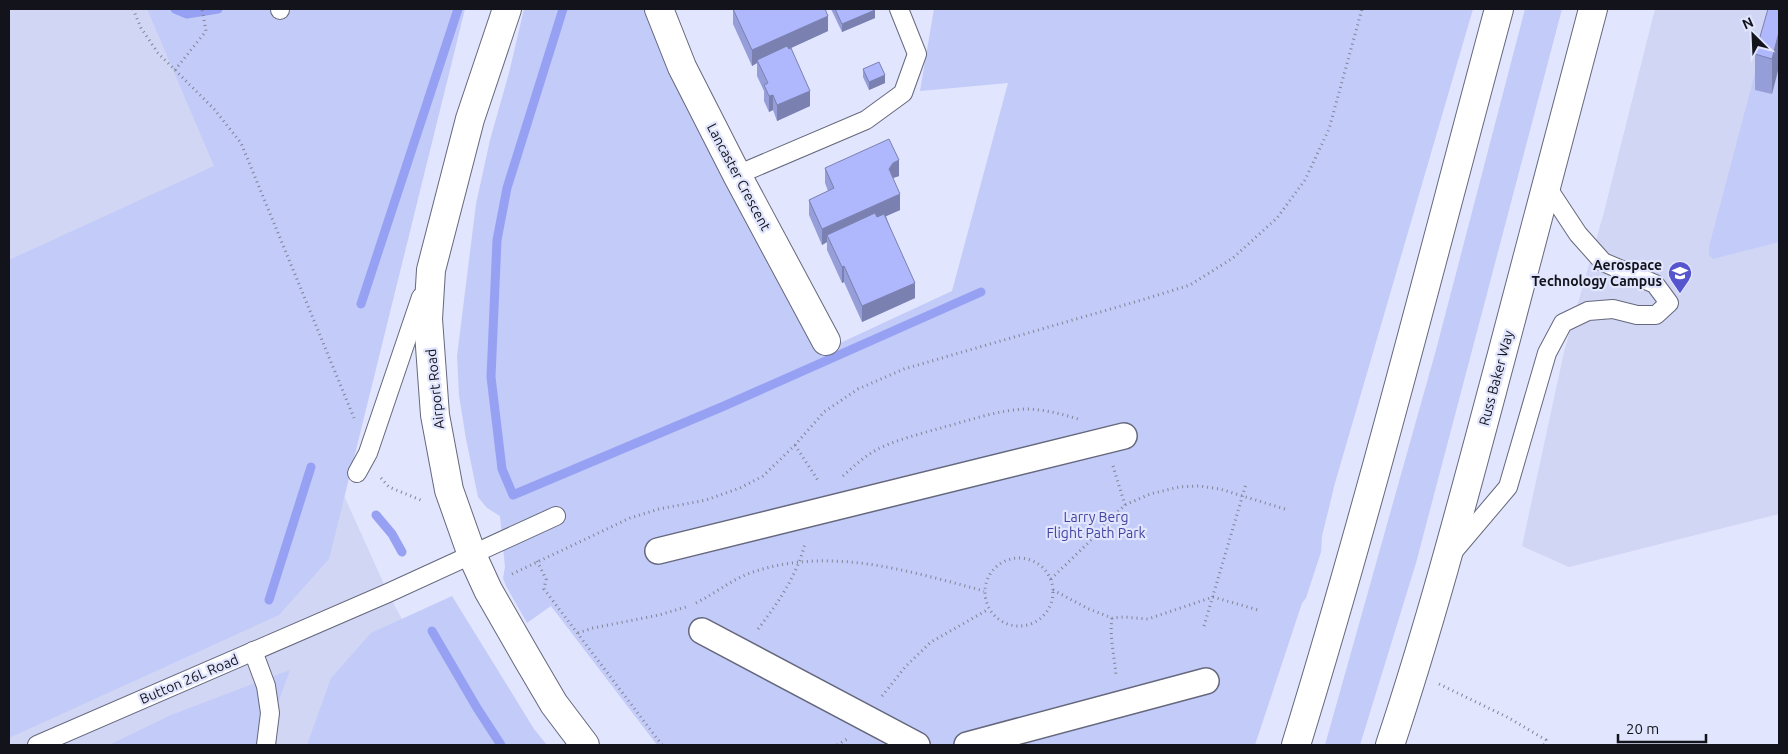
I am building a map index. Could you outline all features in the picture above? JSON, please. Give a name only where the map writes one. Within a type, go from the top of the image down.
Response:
[{"type":"main road","name":"Airport Road","points":[[507,9],[470,119],[431,270],[428,319],[435,415],[449,490],[472,555],[488,590],[554,704],[585,745]]},
{"type":"main road","name":"Lancaster Crescent","points":[[659,9],[682,66],[737,175],[826,341]]},
{"type":"main road","points":[[1296,745],[1328,642],[1362,519],[1499,9]]},
{"type":"main road","name":"Russ Baker Way","points":[[1390,745],[1448,558],[1548,186],[1593,9]]},
{"type":"street","points":[[658,551],[1124,436]]},
{"type":"street","points":[[702,631],[917,745]]},
{"type":"street","points":[[967,745],[1206,681]]},
{"type":"lane","points":[[737,175],[866,120],[903,93],[917,54],[899,9]]},
{"type":"lane","points":[[1448,558],[1508,487],[1547,353],[1563,323],[1588,311],[1613,309],[1637,314],[1656,315],[1669,303],[1655,284],[1603,262],[1578,234],[1548,186]]},
{"type":"lane","points":[[357,473],[368,453],[431,270]]},
{"type":"lane","points":[[253,651],[556,516]]},
{"type":"lane","name":"Button 26L Road","points":[[37,745],[253,651],[266,686],[270,713],[266,745]]},
{"type":"path","points":[[133,9],[141,28],[158,54],[214,109],[241,143],[326,346],[376,472],[390,487],[428,503]]},
{"type":"path","points":[[175,70],[206,31],[202,9]]},
{"type":"path","points":[[515,572],[630,518],[659,509],[706,500],[740,488],[763,476],[795,445],[824,412],[858,389],[904,369],[1145,300],[1190,285],[1233,258],[1277,218],[1305,180],[1329,129],[1362,9]]},
{"type":"path","points":[[795,445],[822,487]]},
{"type":"path","points":[[1204,626],[1246,484]]},
{"type":"path","points":[[1051,579],[1125,505],[1150,494],[1179,487],[1199,486],[1220,490],[1288,510]]},
{"type":"path","points":[[1013,558],[1025,558],[1036,562],[1045,569],[1051,579],[1052,601],[1047,612],[1039,620],[1028,625],[1006,624],[996,618],[989,609],[984,590],[987,579],[993,569],[1002,562],[1013,558]]},
{"type":"path","points":[[537,561],[546,579],[544,589],[662,745]]},
{"type":"path","points":[[695,603],[731,581],[754,572],[800,561],[862,562],[984,590]]},
{"type":"path","points":[[1053,590],[1089,609],[1112,618],[1148,619],[1213,597],[1258,610]]},
{"type":"path","points":[[578,633],[687,607]]},
{"type":"path","points":[[838,745],[868,719],[891,683],[931,642],[989,609]]},
{"type":"path","points":[[1414,672],[1509,718],[1546,740],[1544,745]]},
{"type":"shaded area","points":[[9,9],[147,9],[215,166],[209,169],[308,416],[388,593],[469,745],[9,745]]},
{"type":"shaded area","name":"Aerospace Technology Campus","points":[[1655,9],[1779,9],[1779,514],[1569,567],[1522,546],[1564,352],[1604,212]]},
{"type":"green space","points":[[147,9],[465,9],[329,559],[279,615],[9,738],[9,260],[214,166]]},
{"type":"green space","name":"Larry Berg Flight Path Park","points":[[524,9],[646,9],[704,142],[823,351],[952,291],[1008,83],[920,91],[934,9],[1473,9],[1335,483],[1322,536],[1321,552],[1255,745],[657,745],[551,606],[527,623],[503,578],[505,567],[500,516],[487,508],[478,497],[459,395],[457,356],[476,204],[490,140],[509,73]]},
{"type":"green space","points":[[1525,9],[1562,9],[1416,563],[1360,745],[1325,745],[1436,350]]},
{"type":"green space","points":[[1772,9],[1779,9],[1779,242],[1713,259],[1709,255],[1709,247]]},
{"type":"green space","points":[[452,596],[534,729],[547,745],[307,745],[331,678],[371,633]]},
{"type":"green space","points":[[290,670],[263,745],[109,745],[171,715]]},
{"type":"building","points":[[733,9],[825,9],[828,16],[752,50]]},
{"type":"building","points":[[835,9],[875,9],[875,10],[842,24]]},
{"type":"building","points":[[1768,9],[1779,9],[1779,32],[1772,59],[1755,54]]},
{"type":"building","points":[[787,46],[789,49],[791,48],[810,91],[777,105],[773,95],[769,96],[764,85],[768,83],[757,60]]},
{"type":"building","points":[[879,62],[885,75],[869,82],[863,69]]},
{"type":"building","points":[[889,139],[899,160],[893,163],[889,169],[900,194],[822,229],[809,200],[834,188],[825,168]]},
{"type":"building","points":[[875,213],[877,217],[884,214],[915,283],[862,306],[844,266],[842,267],[827,235]]},
{"type":"waterway","points":[[175,9],[187,14],[218,9]]},
{"type":"waterway","points":[[361,304],[458,9]]},
{"type":"waterway","points":[[563,9],[507,188],[497,240],[491,377],[502,469],[513,495],[724,406],[981,292]]},
{"type":"waterway","points":[[269,600],[311,467]]},
{"type":"waterway","points":[[376,515],[392,534],[402,552]]},
{"type":"waterway","points":[[432,631],[501,745]]},
{"type":"place","name":"Aerospace Technology Campus","points":[[1680,294]]}]
